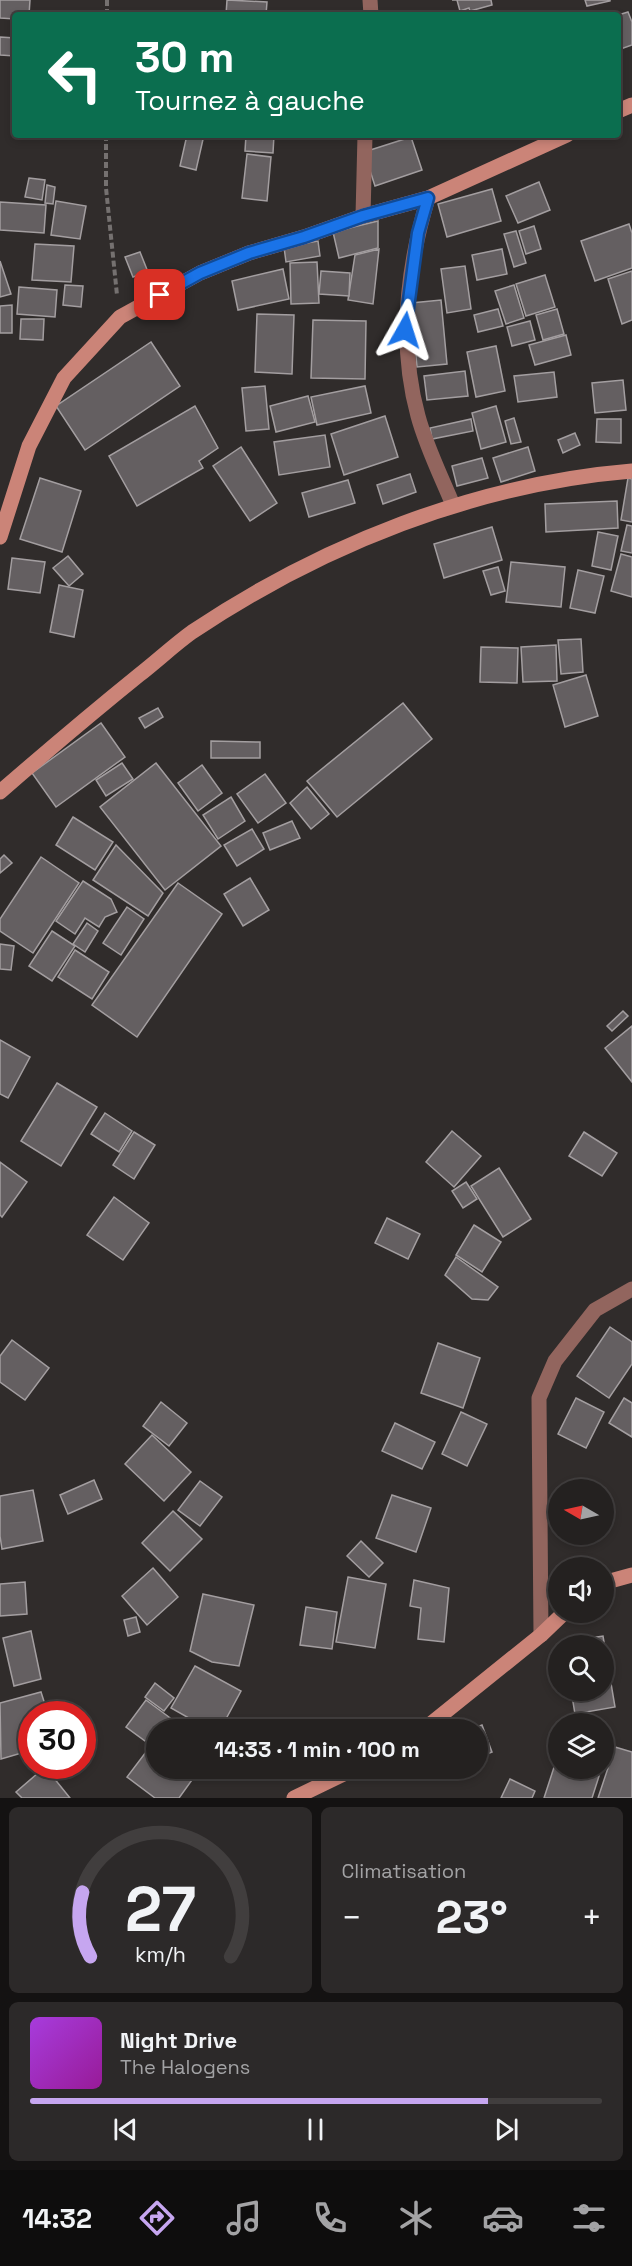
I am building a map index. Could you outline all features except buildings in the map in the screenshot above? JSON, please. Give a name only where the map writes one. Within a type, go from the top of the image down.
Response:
[{"type":"street","points":[[363,216],[364,138]]},
{"type":"street","points":[[0,537],[29,446],[64,378],[120,317],[200,273],[239,256],[304,237],[363,216],[428,198],[560,138]]},
{"type":"street","points":[[428,198],[418,233],[405,330],[418,416],[453,505]]},
{"type":"street","points":[[0,792],[89,715],[192,633],[290,574],[365,539],[453,505],[532,484],[632,471]]},
{"type":"street","points":[[542,1635],[539,1398],[555,1361],[595,1310],[632,1289]]},
{"type":"street","points":[[614,1580],[632,1575]]},
{"type":"street","points":[[437,1719],[554,1623]]},
{"type":"street","points":[[294,1798],[333,1779]]},
{"type":"path","points":[[106,138],[106,188],[120,317]]},
{"type":"route","points":[[160,295],[200,273],[249,253],[363,216],[428,198],[418,233],[405,330]]}]
